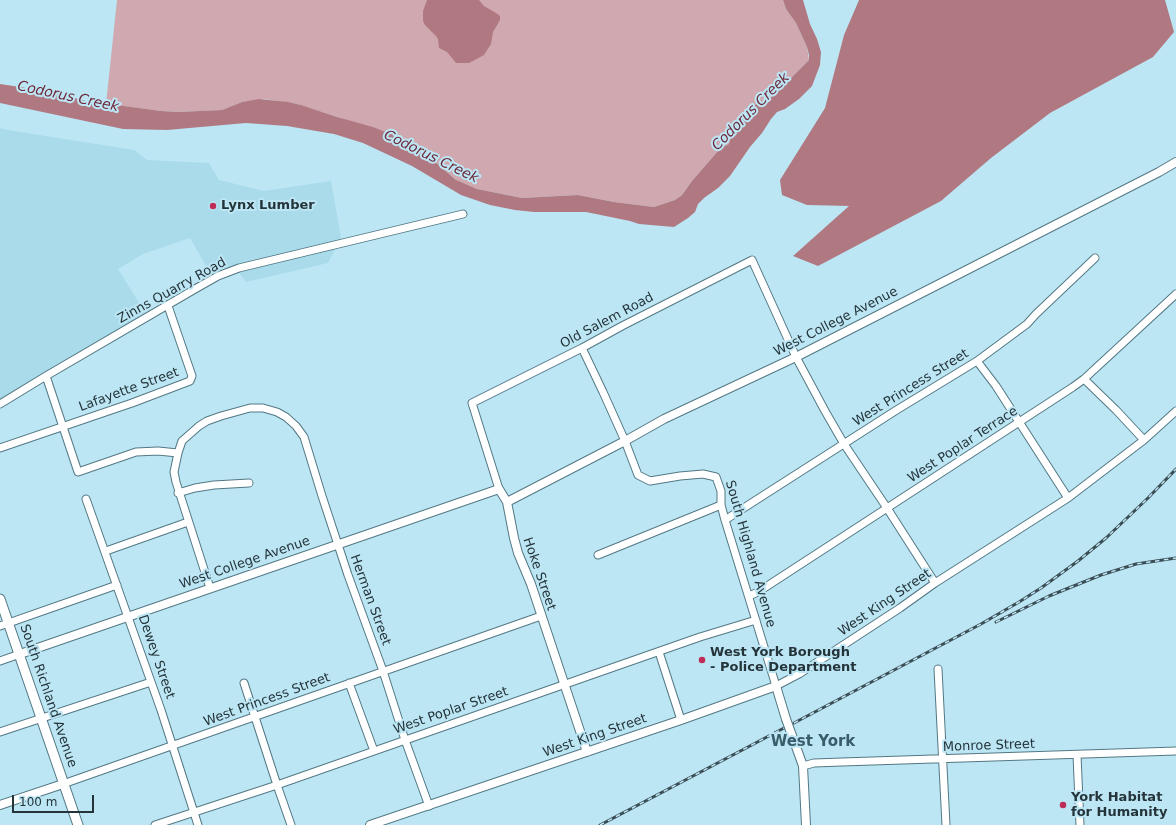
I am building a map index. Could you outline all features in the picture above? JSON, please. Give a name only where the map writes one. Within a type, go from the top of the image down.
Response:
[{"type":"main road","name":"South Richland Avenue","points":[[0,599],[4,624],[20,654],[78,825]]},
{"type":"street","name":"West College Avenue","points":[[507,502],[625,441],[664,419],[796,357],[1176,162]]},
{"type":"street","name":"Zinns Quarry Road","points":[[0,404],[218,276],[239,268],[463,214]]},
{"type":"street","name":"West Princess Street","points":[[725,520],[976,361],[1027,324],[1095,258]]},
{"type":"street","name":"Old Salem Road","points":[[472,403],[752,260],[796,357]]},
{"type":"street","name":"West Poplar Terrace","points":[[749,596],[758,592],[1073,387],[1084,379],[1176,294]]},
{"type":"street","name":"Lafayette Street","points":[[0,448],[132,403],[190,381],[192,376],[168,306]]},
{"type":"street","name":"South Highland Avenue","points":[[582,348],[625,441],[638,475],[650,481],[703,474],[716,477],[721,491],[721,505],[725,520],[786,719],[803,766],[806,825]]},
{"type":"street","points":[[796,357],[844,444],[935,583]]},
{"type":"street","points":[[976,361],[996,386],[1068,498]]},
{"type":"street","points":[[46,376],[78,472],[136,452],[158,451],[178,454],[174,472],[178,493],[210,588]]},
{"type":"street","points":[[1084,379],[1144,440]]},
{"type":"street","name":"Hoke Street","points":[[472,403],[499,489],[507,502],[518,553],[531,584],[587,752]]},
{"type":"street","name":"Herman Street","points":[[178,454],[182,441],[199,426],[207,421],[221,416],[250,408],[263,408],[277,412],[286,417],[296,426],[304,437],[348,575],[383,671],[405,740],[429,806]]},
{"type":"street","name":"West King Street","points":[[370,825],[587,752],[776,686],[799,674],[900,608],[935,583],[1068,498],[1144,440],[1176,411]]},
{"type":"street","points":[[178,493],[214,485],[249,483]]},
{"type":"street","name":"West College Avenue","points":[[0,661],[499,489]]},
{"type":"street","name":"Dewey Street","points":[[86,498],[129,617],[198,825]]},
{"type":"street","points":[[598,555],[721,505]]},
{"type":"street","points":[[106,551],[188,522]]},
{"type":"street","points":[[4,624],[117,585]]},
{"type":"street","name":"West Princess Street","points":[[0,805],[173,746],[541,616]]},
{"type":"street","name":"West Poplar Street","points":[[155,825],[756,620]]},
{"type":"street","points":[[659,652],[680,720]]},
{"type":"street","points":[[938,669],[946,825]]},
{"type":"street","points":[[0,732],[151,682]]},
{"type":"street","points":[[244,683],[276,784],[291,825]]},
{"type":"street","points":[[349,683],[374,751]]},
{"type":"street","name":"Monroe Street","points":[[803,766],[842,762],[1176,751]]},
{"type":"street","points":[[1077,754],[1080,825]]},
{"type":"shaded area","points":[[117,0],[783,0],[786,9],[796,23],[807,47],[809,60],[772,97],[764,100],[733,132],[729,144],[718,151],[682,195],[675,200],[654,207],[614,202],[578,195],[522,198],[477,189],[459,182],[427,155],[413,146],[337,117],[297,104],[264,99],[242,102],[222,110],[178,112],[106,104]]},
{"type":"shaded area","points":[[0,128],[134,150],[147,160],[209,163],[219,180],[264,191],[331,181],[341,238],[328,263],[246,282],[234,266],[212,276],[190,238],[143,254],[118,269],[146,314],[0,401]]},
{"type":"water","points":[[427,0],[479,0],[484,6],[500,16],[500,20],[493,32],[491,44],[484,55],[469,63],[456,63],[447,52],[439,48],[438,39],[423,21],[423,11]]},
{"type":"water","name":"Codorus Creek","points":[[783,0],[803,0],[810,24],[817,39],[821,52],[820,65],[812,86],[799,99],[785,109],[777,112],[730,176],[698,204],[695,212],[674,227],[639,224],[586,212],[534,212],[490,205],[461,195],[412,166],[363,143],[334,134],[287,126],[246,123],[167,130],[123,129],[0,103],[0,84],[47,91],[86,101],[161,111],[178,112],[222,110],[242,102],[259,99],[288,102],[373,127],[398,137],[427,155],[456,180],[477,189],[522,198],[578,195],[614,202],[654,207],[675,200],[682,195],[718,151],[729,144],[732,132],[751,107],[772,97],[809,60],[807,47],[796,23],[786,9]]},
{"type":"water","points":[[859,0],[1165,0],[1174,32],[1153,57],[1050,113],[991,158],[941,201],[818,266],[793,256],[849,206],[807,205],[782,195],[780,180],[825,108],[844,35]]},
{"type":"railway","points":[[794,723],[981,624],[1041,588],[1106,538],[1176,469]]},
{"type":"railway","points":[[996,622],[1049,596],[1101,575],[1136,564],[1176,558]]},
{"type":"railway","points":[[600,825],[784,728]]},
{"type":"place","name":"Lynx Lumber","points":[[213,206]]},
{"type":"place","name":"West York Borough - Police Department","points":[[702,660]]},
{"type":"place","name":"York Habitat for Humanity","points":[[1063,805]]},
{"type":"district","name":"West York","points":[[813,742]]}]
